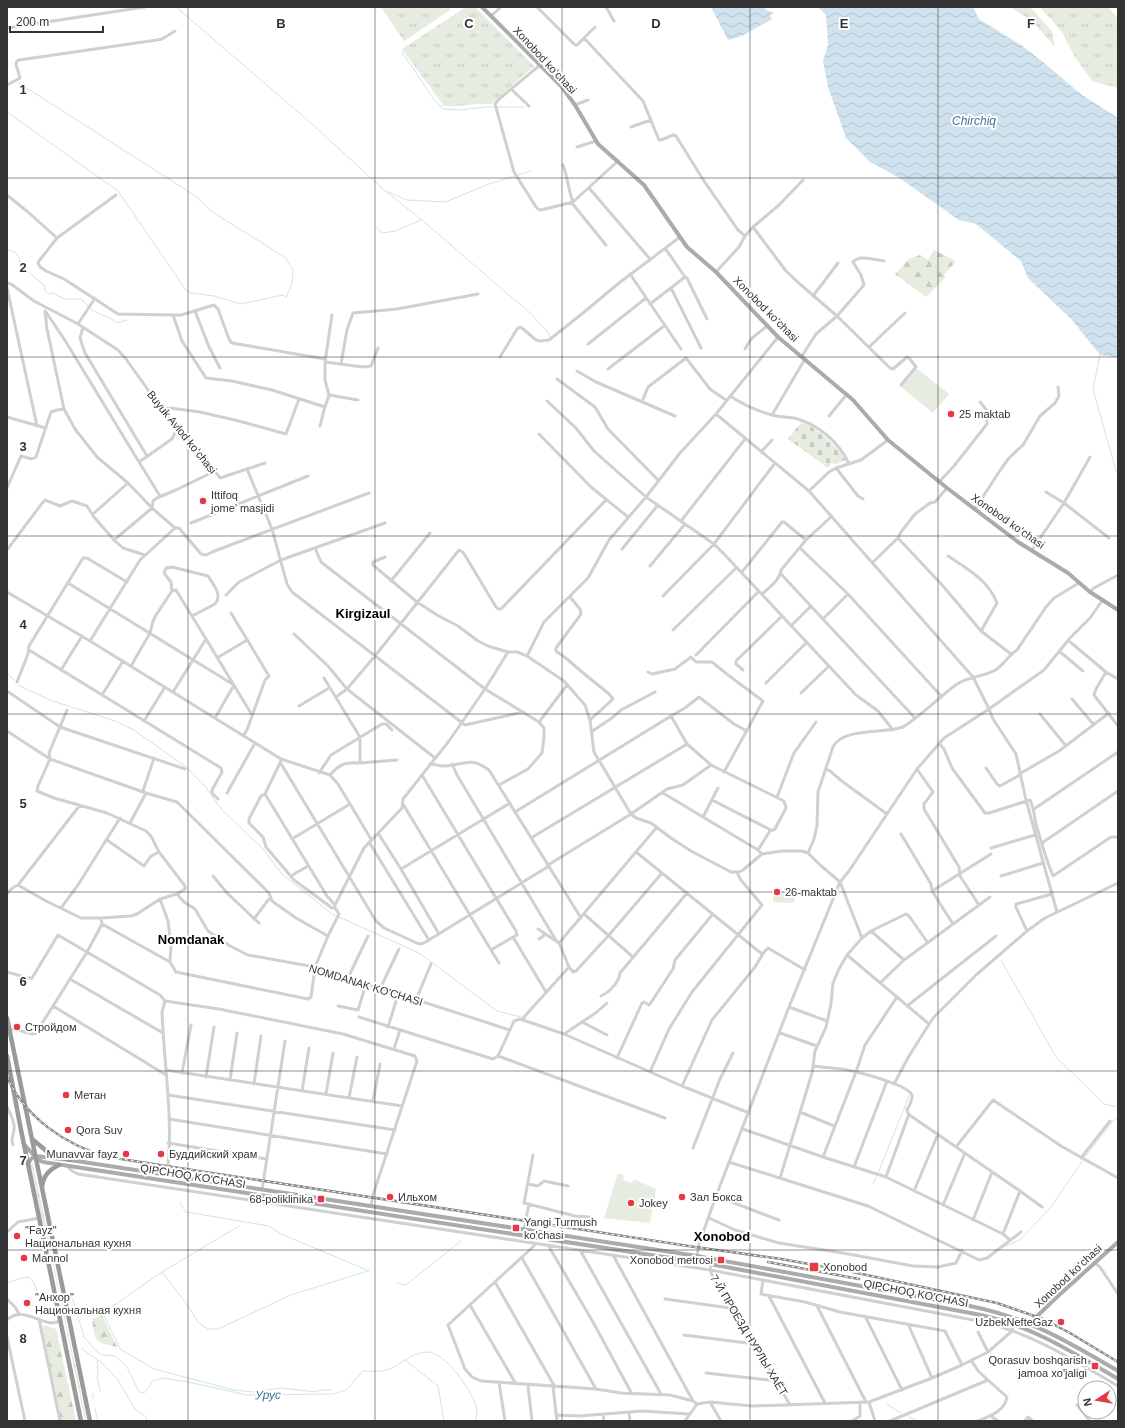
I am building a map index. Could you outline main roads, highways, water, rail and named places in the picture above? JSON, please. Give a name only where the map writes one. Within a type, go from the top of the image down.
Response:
[{"type":"highway","points":[[7,1018],[90,1421]]},
{"type":"highway","points":[[7,1058],[81,1421]]},
{"type":"highway","points":[[32,1141],[50,1154],[70,1160]]},
{"type":"highway","points":[[42,1190],[46,1175],[50,1170],[59,1165]]},
{"type":"highway","points":[[47,1254],[50,1250],[55,1252]]},
{"type":"main road","name":"Xonobod koʻchasi","points":[[482,7],[558,83],[575,106],[603,150],[618,161],[644,185],[691,252],[716,272],[778,338],[847,394],[888,440],[939,482],[1005,532],[1068,573],[1102,601],[1118,610]]},
{"type":"main road","points":[[24,1144],[32,1141]]},
{"type":"main road","name":"QIPCHOQ KO'CHASI","points":[[24,1144],[42,1162],[710,1264],[970,1312],[1014,1324],[1029,1330],[1054,1342],[1118,1379]]},
{"type":"main road","points":[[28,1164],[35,1156]]},
{"type":"main road","name":"QIPCHOQ KO'CHASI","points":[[35,1156],[70,1160],[697,1256],[963,1305],[993,1311],[1032,1324],[1062,1338],[1118,1371]]},
{"type":"main road","points":[[160,1174],[160,1180]]},
{"type":"main road","name":"Xonobod koʻchasi","points":[[1029,1330],[1034,1319],[1118,1242]]},
{"type":"main road","points":[[1014,1324],[1016,1318]]},
{"type":"water","points":[[711,7],[764,7],[766,10],[774,13],[770,15],[772,19],[742,36],[728,40]]},
{"type":"water","name":"Chirchiq","points":[[818,7],[973,7],[979,19],[1021,45],[1082,95],[1118,118],[1118,357],[1100,355],[1072,320],[1028,278],[1021,261],[976,224],[959,220],[898,177],[870,162],[846,138],[828,87],[823,61],[828,45],[826,15]]},
{"type":"waterway","points":[[176,7],[312,124],[384,190],[422,220],[527,310],[548,332],[550,337]]},
{"type":"waterway","points":[[402,52],[435,101],[444,109],[460,110],[494,107]]},
{"type":"waterway","points":[[7,112],[118,191],[186,290],[191,293],[214,296],[241,304],[283,295],[286,297],[292,284],[293,270],[286,258],[214,213],[194,195],[19,83]]},
{"type":"waterway","points":[[497,107],[524,107]]},
{"type":"waterway","points":[[386,191],[407,200],[445,202],[489,184],[531,171]]},
{"type":"waterway","points":[[377,227],[382,233],[395,231],[421,220]]},
{"type":"waterway","points":[[7,250],[15,252],[20,259],[19,264],[44,285],[45,291],[48,294],[53,293],[64,299],[81,299],[88,306]]},
{"type":"waterway","points":[[90,308],[117,323],[127,320]]},
{"type":"waterway","points":[[1100,355],[1093,389],[1116,471],[1118,471]]},
{"type":"waterway","points":[[7,673],[14,680]]},
{"type":"waterway","points":[[18,685],[50,700],[115,721],[134,730],[186,767],[204,785],[222,810],[263,849],[282,874],[336,916]]},
{"type":"waterway","points":[[339,917],[419,953],[497,1011],[521,1017]]},
{"type":"waterway","points":[[1001,960],[1056,1057],[1104,1104],[1118,1107]]},
{"type":"waterway","points":[[878,1173],[910,1094]]},
{"type":"waterway","points":[[1085,1157],[1112,1122],[1118,1117]]},
{"type":"waterway","points":[[1006,1246],[1020,1240],[1051,1207],[1083,1160]]},
{"type":"waterway","points":[[873,1184],[877,1176]]},
{"type":"waterway","points":[[180,1203],[186,1212],[269,1226],[279,1233],[369,1271]]},
{"type":"waterway","points":[[89,1316],[103,1313],[162,1272],[239,1226]]},
{"type":"waterway","points":[[397,1283],[406,1285],[461,1241]]},
{"type":"waterway","points":[[162,1272],[186,1303],[198,1322],[208,1329],[218,1329],[291,1295],[368,1271]]},
{"type":"waterway","name":"Урус","points":[[7,1283],[29,1277],[34,1283],[40,1298],[48,1300]]},
{"type":"waterway","name":"Урус","points":[[70,1297],[73,1300],[84,1337],[97,1352],[102,1355],[115,1356],[127,1367],[139,1392],[144,1393],[153,1381],[163,1378],[247,1395],[333,1394],[346,1390],[363,1371],[387,1370],[410,1357],[426,1352],[433,1353],[441,1358],[464,1383],[477,1409],[476,1421]]},
{"type":"waterway","points":[[77,1310],[85,1314]]},
{"type":"waterway","name":"Урус","points":[[103,1313],[120,1349],[154,1369],[234,1390],[252,1392],[281,1388],[316,1392],[320,1390],[331,1390]]},
{"type":"waterway","points":[[81,1348],[102,1363],[118,1380],[135,1409],[146,1417],[147,1421]]},
{"type":"waterway","points":[[97,1360],[97,1376],[100,1391]]},
{"type":"waterway","points":[[405,1360],[438,1386],[444,1421]]},
{"type":"waterway","points":[[93,1393],[93,1398]]},
{"type":"waterway","points":[[887,1404],[902,1414]]},
{"type":"waterway","points":[[95,1409],[98,1421]]},
{"type":"waterway","points":[[909,1417],[919,1421]]},
{"type":"railway","points":[[7,1077],[15,1092],[25,1105],[48,1128],[77,1145],[108,1157],[781,1259],[848,1271],[997,1303],[1043,1319],[1070,1333],[1118,1362]]},
{"type":"railway","points":[[768,1262],[859,1279]]},
{"type":"place","name":"25 maktab","points":[[951,414]]},
{"type":"place","name":"Ittifoq jome’ masjidi","points":[[203,501]]},
{"type":"place","name":"26-maktab","points":[[777,892]]},
{"type":"place","name":"Стройдом","points":[[17,1027]]},
{"type":"place","name":"Метан","points":[[66,1095]]},
{"type":"place","name":"Qora Suv","points":[[68,1130]]},
{"type":"place","name":"Munavvar fayz","points":[[126,1154]]},
{"type":"place","name":"Буддийский храм","points":[[161,1154]]},
{"type":"place","name":"Ильхом","points":[[390,1197]]},
{"type":"place","name":"Зал Бокса","points":[[682,1197]]},
{"type":"place","name":"68-poliklinika","points":[[321,1199]]},
{"type":"place","name":"Jokey","points":[[631,1203]]},
{"type":"place","name":"Yangi Turmush ko'chasi","points":[[516,1228]]},
{"type":"place","name":"\"Fayz\" Национальная кухня","points":[[17,1236]]},
{"type":"place","name":"Mannol","points":[[24,1258]]},
{"type":"place","name":"Xonobod metrosi","points":[[721,1260]]},
{"type":"place","name":"Xonobod","points":[[814,1267]]},
{"type":"place","name":"\"Анхор\" Национальная кухня","points":[[27,1303]]},
{"type":"place","name":"UzbekNefteGaz","points":[[1061,1322]]},
{"type":"place","name":"Qorasuv boshqarish jamoa xo'jaligi","points":[[1095,1366]]},
{"type":"district","name":"Kirgizaul","points":[[363,613]]},
{"type":"district","name":"Nomdanak","points":[[191,939]]},
{"type":"district","name":"Xonobod","points":[[722,1236]]}]
